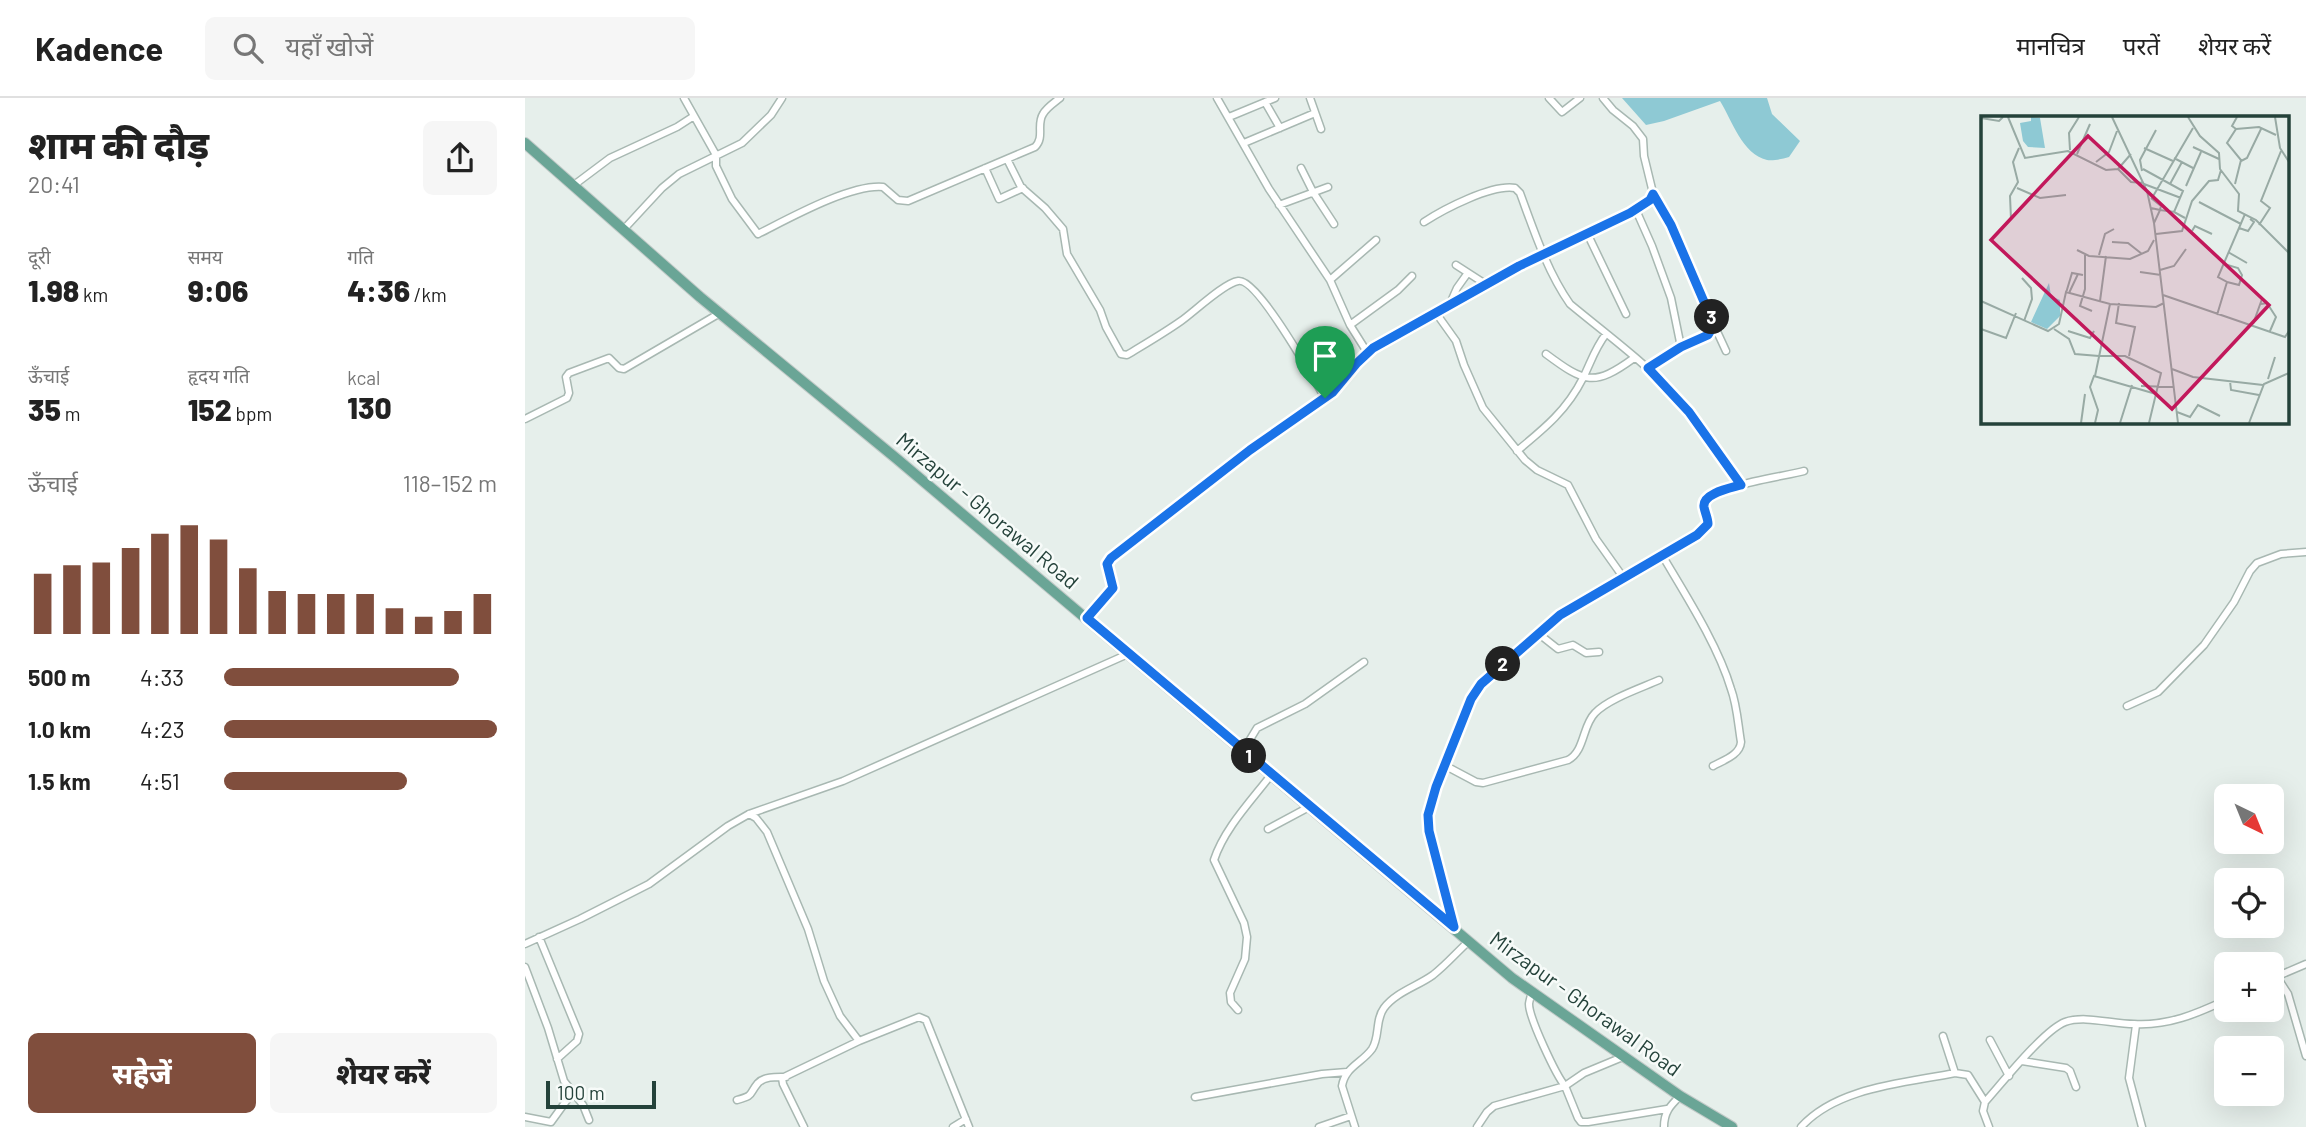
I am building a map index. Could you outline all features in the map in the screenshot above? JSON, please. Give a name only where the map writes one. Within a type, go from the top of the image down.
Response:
[{"type":"main road","name":"Mirzapur - Ghorawal Road","points":[[525,143],[720,313],[1087,618],[1469,942],[1532,993],[1680,1096],[1732,1127]]},
{"type":"street","points":[[624,229],[662,188],[679,174],[742,143],[771,116],[782,98]]},
{"type":"street","points":[[686,99],[716,155],[716,166],[732,199],[758,234],[793,216],[860,190],[883,187],[898,200],[908,201],[1007,159],[1038,145],[1041,118],[1048,107],[1061,98]]},
{"type":"street","points":[[1217,98],[1279,205],[1330,280],[1350,324],[1367,352]]},
{"type":"street","points":[[1229,117],[1275,98]]},
{"type":"street","points":[[1310,98],[1321,129]]},
{"type":"street","points":[[1549,98],[1562,112],[1580,98]]},
{"type":"street","points":[[1603,98],[1643,139],[1653,194],[1671,225],[1726,351]]},
{"type":"street","points":[[1265,102],[1280,128]]},
{"type":"street","points":[[1244,143],[1315,113]]},
{"type":"street","points":[[574,185],[610,158],[677,127],[694,116]]},
{"type":"street","points":[[1007,159],[1023,188],[1063,229],[1067,254],[1100,310],[1121,354],[1127,355],[1171,327],[1228,285],[1243,281],[1256,290],[1268,306],[1325,398]]},
{"type":"street","points":[[985,168],[999,199],[1023,188]]},
{"type":"street","points":[[1301,168],[1333,224]]},
{"type":"street","points":[[1279,205],[1328,187]]},
{"type":"street","points":[[1423,222],[1468,199],[1512,187],[1520,193],[1544,254],[1570,304],[1648,368],[1689,412],[1741,485]]},
{"type":"street","points":[[1087,618],[1113,588],[1107,564],[1111,558],[1250,450],[1325,398],[1367,352],[1544,254],[1636,210],[1650,200],[1653,194]]},
{"type":"street","points":[[1636,210],[1671,298],[1681,347]]},
{"type":"street","points":[[1587,233],[1626,314]]},
{"type":"street","points":[[1330,280],[1376,240]]},
{"type":"street","points":[[1457,265],[1487,285]]},
{"type":"street","points":[[1449,306],[1467,274]]},
{"type":"street","points":[[1350,324],[1398,290],[1412,276]]},
{"type":"street","points":[[525,419],[567,398],[569,393],[566,377],[569,373],[609,358],[619,368],[624,369],[720,313]]},
{"type":"street","points":[[1436,313],[1456,341],[1483,408],[1537,470],[1568,485],[1596,539],[1623,577]]},
{"type":"street","points":[[1648,368],[1681,347],[1708,335],[1714,325]]},
{"type":"street","points":[[1517,450],[1557,417],[1584,377],[1594,352],[1606,334]]},
{"type":"street","points":[[1546,354],[1572,373],[1584,377],[1604,377],[1635,358]]},
{"type":"street","points":[[1454,927],[1429,831],[1428,815],[1444,765],[1471,699],[1481,684],[1560,615],[1697,535],[1708,524],[1704,505],[1710,495],[1804,471]]},
{"type":"street","points":[[2127,706],[2158,692],[2204,645],[2234,602],[2249,571],[2257,563],[2281,554],[2306,552]]},
{"type":"street","points":[[1662,555],[1703,627],[1732,690],[1741,748],[1713,766]]},
{"type":"street","points":[[1539,635],[1558,649],[1573,645],[1586,653],[1599,652]]},
{"type":"street","points":[[525,944],[649,884],[714,835],[749,814],[843,780],[1128,654]]},
{"type":"street","points":[[1243,751],[1257,728],[1305,704],[1364,662]]},
{"type":"street","points":[[1444,765],[1483,783],[1568,760],[1577,754],[1595,713],[1611,702],[1659,680]]},
{"type":"street","points":[[1238,1010],[1231,1002],[1230,993],[1245,959],[1247,937],[1244,923],[1214,860],[1243,812],[1271,775]]},
{"type":"street","points":[[1268,829],[1309,807]]},
{"type":"street","points":[[749,814],[756,818],[767,832],[808,929],[824,981],[840,1016],[859,1041]]},
{"type":"street","points":[[540,937],[579,1034],[577,1041],[557,1059]]},
{"type":"street","points":[[1355,1127],[1342,1086],[1347,1072],[1373,1047],[1384,1007],[1398,995],[1434,974],[1469,942]]},
{"type":"street","points":[[2284,974],[2306,964]]},
{"type":"street","points":[[525,967],[564,1081],[583,1105],[589,1120]]},
{"type":"street","points":[[2284,989],[2288,994],[2306,1056]]},
{"type":"street","points":[[1532,993],[1530,1009],[1555,1071],[1565,1086],[1581,1124],[1667,1109]]},
{"type":"street","points":[[1989,1127],[1983,1111],[1985,1101],[2048,1033],[2063,1023],[2077,1019],[2136,1025],[2165,1023],[2185,1018],[2214,1005]]},
{"type":"street","points":[[804,1127],[782,1077],[919,1017],[926,1020],[969,1127]]},
{"type":"street","points":[[2136,1025],[2129,1078],[2142,1127]]},
{"type":"street","points":[[1943,1035],[1955,1073]]},
{"type":"street","points":[[1990,1040],[2009,1076]]},
{"type":"street","points":[[1477,1127],[1494,1106],[1565,1086],[1584,1073],[1625,1056]]},
{"type":"street","points":[[2022,1061],[2066,1068],[2070,1071],[2076,1087]]},
{"type":"street","points":[[1195,1097],[1347,1072]]},
{"type":"street","points":[[1801,1127],[1810,1117],[1836,1101],[1857,1093],[1955,1073],[1968,1075],[1985,1101]]},
{"type":"street","points":[[737,1100],[753,1094],[762,1081],[788,1076]]},
{"type":"street","points":[[525,1117],[551,1122],[572,1093]]},
{"type":"street","points":[[1664,1127],[1667,1109],[1680,1096]]},
{"type":"street","points":[[1319,1127],[1351,1116]]},
{"type":"street","points":[[953,1127],[966,1119]]},
{"type":"water","points":[[1622,98],[1767,98],[1772,114],[1800,141],[1789,157],[1767,160],[1758,157],[1744,144],[1720,101],[1646,125]]},
{"type":"route","points":[[1653,194],[1671,225],[1713,319],[1714,325],[1708,335],[1681,347],[1648,368],[1689,412],[1741,485],[1710,495],[1705,500],[1708,524],[1697,535],[1560,615],[1481,684],[1471,699],[1448,753],[1428,815],[1429,831],[1454,927],[1087,618],[1113,588],[1107,564],[1111,558],[1250,450],[1325,398],[1373,348],[1519,266],[1630,213],[1650,200],[1653,194]]}]
